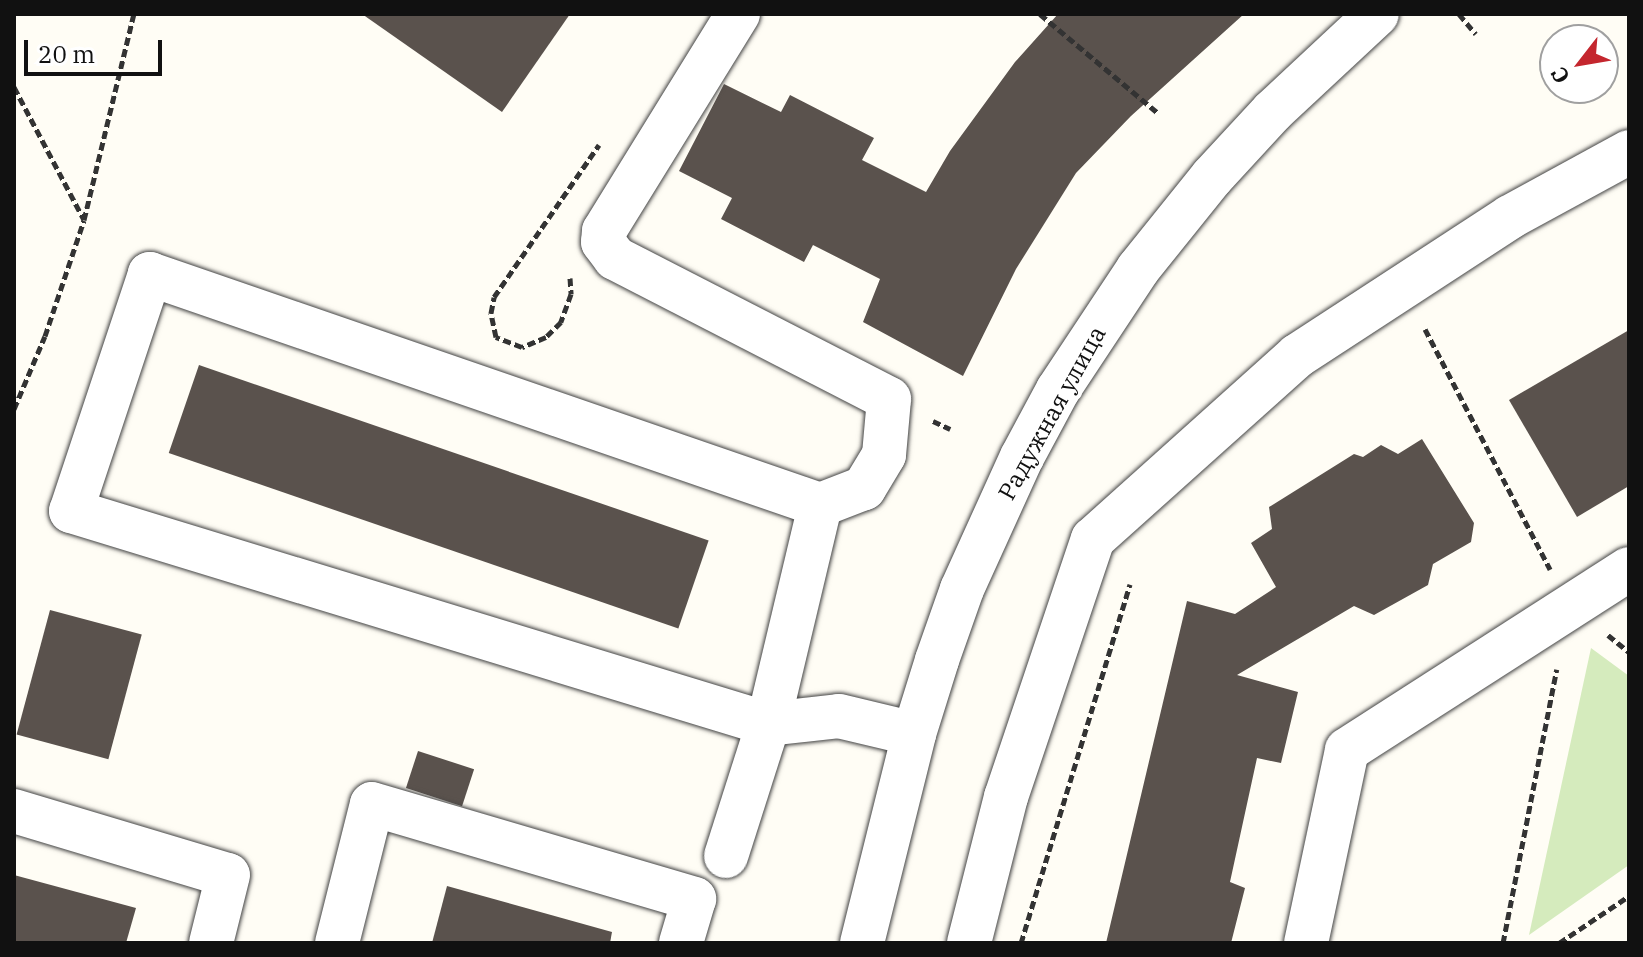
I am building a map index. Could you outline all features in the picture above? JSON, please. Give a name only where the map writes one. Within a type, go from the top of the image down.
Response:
[{"type":"street","points":[[738,14],[604,231],[603,242],[615,258],[889,399],[884,455],[864,488],[820,505],[150,274],[71,511],[768,724],[839,716],[914,734]]},
{"type":"street","name":"Радужная улица","points":[[862,943],[914,734],[962,589],[1022,457],[1104,319],[1153,249],[1212,177],[1273,111],[1377,14]]},
{"type":"street","points":[[969,943],[1006,797],[1093,539],[1297,356],[1510,217],[1629,152]]},
{"type":"street","points":[[726,856],[768,724],[820,505]]},
{"type":"street","points":[[1306,943],[1347,750],[1629,569]]},
{"type":"street","points":[[337,943],[372,804],[694,899],[681,943]]},
{"type":"street","points":[[14,811],[228,875],[211,943]]},
{"type":"path","points":[[14,409],[45,336],[84,220],[134,14]]},
{"type":"path","points":[[1040,14],[1158,113]]},
{"type":"path","points":[[1459,14],[1476,34]]},
{"type":"path","points":[[14,87],[84,220]]},
{"type":"path","points":[[570,267],[571,294],[561,322],[546,337],[522,347],[496,337],[491,313],[494,297],[571,188],[571,200]]},
{"type":"path","points":[[1413,336],[1438,320]]},
{"type":"path","points":[[1425,329],[1570,606],[1629,652]]},
{"type":"path","points":[[1021,943],[1132,577]]},
{"type":"path","points":[[1503,943],[1570,606]]},
{"type":"path","points":[[1559,943],[1629,896]]},
{"type":"green space","points":[[1591,648],[1629,676],[1629,865],[1529,935]]},
{"type":"building","points":[[362,14],[570,14],[502,112]]},
{"type":"building","points":[[1058,14],[1244,14],[1131,116],[1076,173],[1016,269],[963,376],[863,322],[880,279],[813,245],[804,262],[721,219],[732,198],[679,171],[724,84],[781,112],[790,95],[874,138],[862,160],[926,192],[950,151],[1015,62]]},
{"type":"building","points":[[1629,330],[1629,486],[1577,517],[1509,400]]},
{"type":"building","points":[[199,365],[709,540],[678,628],[169,453]]},
{"type":"building","points":[[1422,439],[1474,523],[1471,542],[1433,564],[1428,585],[1374,615],[1354,606],[1237,675],[1298,692],[1281,763],[1257,758],[1230,882],[1245,888],[1231,943],[1106,943],[1187,601],[1235,614],[1276,587],[1251,543],[1272,529],[1269,507],[1354,454],[1363,457],[1381,445],[1398,454]]},
{"type":"building","points":[[50,610],[142,635],[108,759],[17,735]]},
{"type":"building","points":[[418,751],[474,769],[462,806],[406,788]]},
{"type":"building","points":[[14,875],[136,908],[126,943],[14,943]]},
{"type":"building","points":[[447,886],[612,932],[610,943],[432,943]]}]
